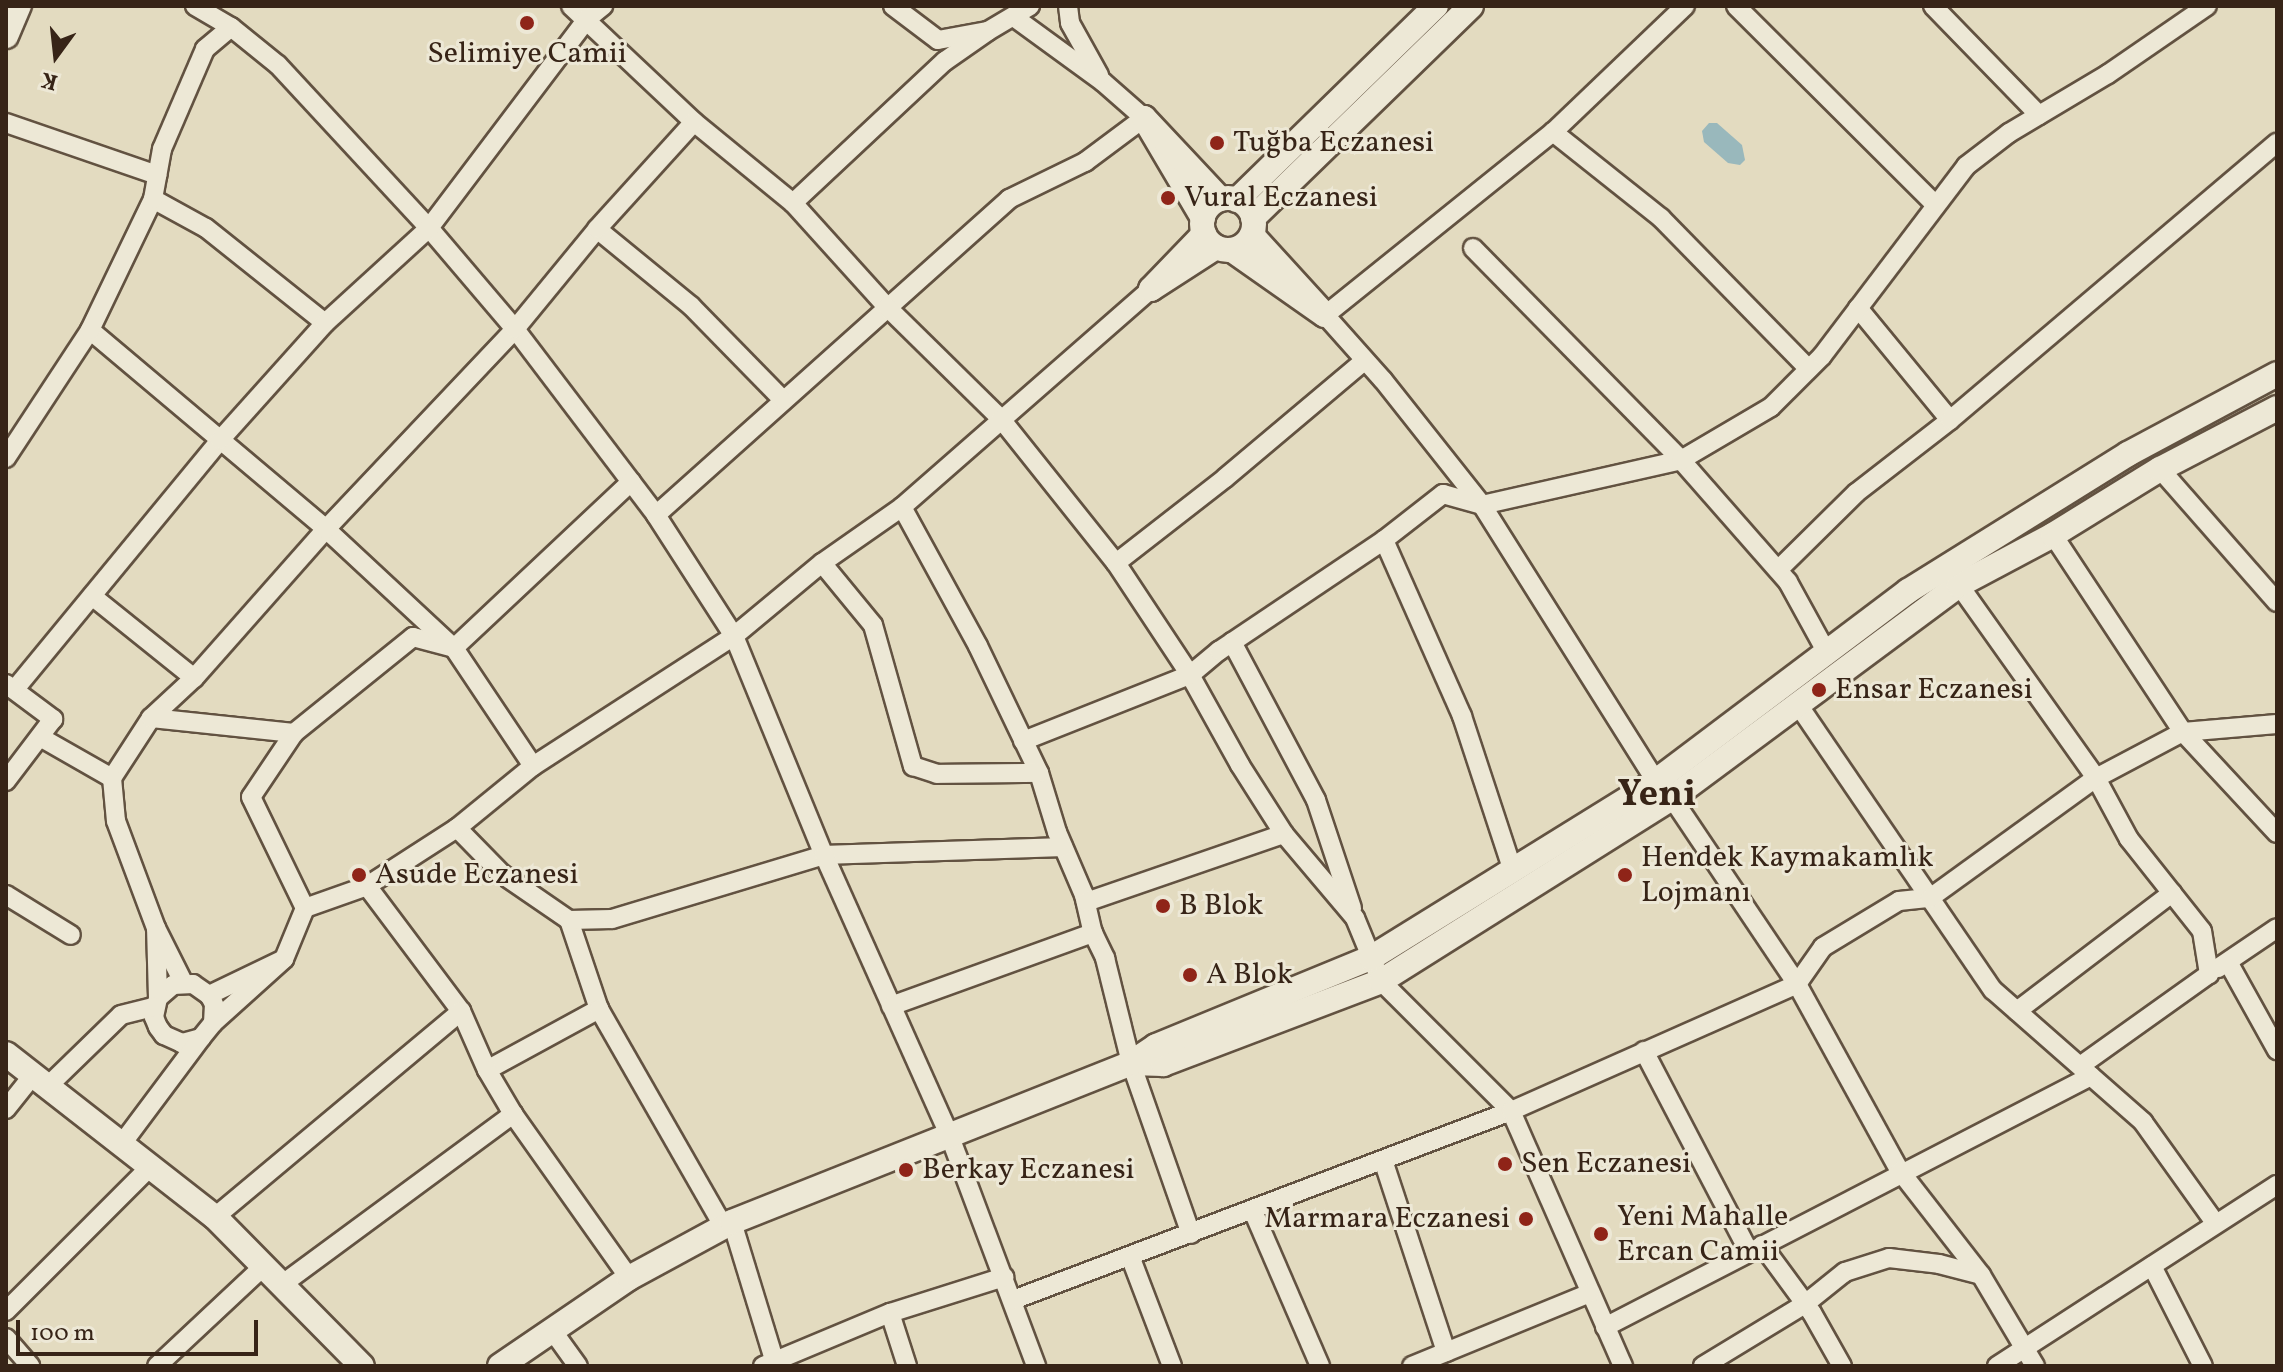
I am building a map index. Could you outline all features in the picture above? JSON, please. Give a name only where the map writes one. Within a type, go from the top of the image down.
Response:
[{"type":"main road","points":[[7,33],[19,6]]},
{"type":"main road","points":[[1227,234],[1212,203],[1228,200],[1436,6]]},
{"type":"main road","points":[[1151,289],[1227,234],[1471,6]]},
{"type":"main road","points":[[1144,118],[1228,200],[1227,234]]},
{"type":"main road","points":[[1144,118],[1227,234],[1325,315]]},
{"type":"main road","points":[[500,1366],[629,1278],[728,1224],[1131,1063],[1156,1046],[1371,958],[1513,871],[1664,789],[1826,651],[1908,591],[2128,454],[2277,374]]},
{"type":"main road","points":[[1131,1063],[1163,1064],[1381,981],[1664,789],[1799,706],[1959,585],[2053,535],[2160,469],[2277,408]]},
{"type":"main road","points":[[6,1054],[215,1217],[284,1283],[362,1366]]},
{"type":"street","points":[[195,6],[231,27],[278,65],[429,228],[515,329],[656,515],[734,636],[824,855],[949,1134],[1036,1366]]},
{"type":"street","points":[[571,6],[694,122],[793,203],[887,307],[1001,419],[1116,563],[1190,675],[1240,765],[1284,834],[1355,918]]},
{"type":"street","points":[[6,781],[53,719],[11,686],[92,596],[220,440],[325,323],[429,228],[587,19],[603,6]]},
{"type":"street","points":[[893,6],[938,40],[988,31]]},
{"type":"street","points":[[1068,6],[1070,23],[1103,82]]},
{"type":"street","points":[[1685,6],[1553,132],[1325,315],[1383,380],[1482,505],[1664,789],[1797,984],[1900,1171],[1981,1275],[2035,1366]]},
{"type":"street","points":[[1736,6],[1936,205]]},
{"type":"street","points":[[1933,6],[2039,115]]},
{"type":"street","points":[[1023,741],[1190,675],[1232,642],[1384,540],[1443,494],[1482,505],[1681,460],[1771,407],[1809,369],[1966,166],[2207,6]]},
{"type":"street","points":[[656,515],[1009,199],[1085,162],[1144,118],[1022,10],[945,61],[793,203]]},
{"type":"street","points":[[6,458],[90,330],[153,199],[162,149],[205,49],[231,27]]},
{"type":"street","points":[[183,982],[156,928],[116,821],[112,778],[151,718],[194,678],[326,529],[515,329],[597,229],[694,122]]},
{"type":"street","points":[[6,123],[157,175]]},
{"type":"street","points":[[1553,132],[1661,218],[1809,369]]},
{"type":"street","points":[[1778,570],[1856,493],[1950,420],[2277,143]]},
{"type":"street","points":[[153,199],[206,228],[325,323]]},
{"type":"street","points":[[597,229],[691,306],[783,400]]},
{"type":"street","points":[[1473,248],[1681,460],[1778,570],[1826,651]]},
{"type":"street","points":[[121,1145],[213,1023],[284,959],[305,908],[367,886],[457,828],[533,766],[734,636],[822,563],[902,507],[1151,289]]},
{"type":"street","points":[[1858,308],[1950,420]]},
{"type":"street","points":[[90,330],[326,529],[454,648],[533,766]]},
{"type":"street","points":[[1116,563],[1225,478],[1364,361]]},
{"type":"street","points":[[2160,469],[2277,602]]},
{"type":"street","points":[[454,648],[631,482]]},
{"type":"street","points":[[902,507],[978,646],[1039,773],[1063,847],[1086,902],[1093,933],[1105,958],[1131,1063],[1191,1234]]},
{"type":"street","points":[[2053,535],[2183,732],[2277,833]]},
{"type":"street","points":[[1384,540],[1462,716],[1513,871]]},
{"type":"street","points":[[822,563],[873,625],[913,766],[937,774],[1039,773]]},
{"type":"street","points":[[1959,585],[2096,778],[2129,839],[2202,931],[2209,974]]},
{"type":"street","points":[[92,596],[194,678]]},
{"type":"street","points":[[305,908],[251,797],[294,733],[413,637],[454,648]]},
{"type":"street","points":[[1232,642],[1316,800],[1355,918],[1381,981],[1511,1111],[1623,1366]]},
{"type":"street","points":[[1799,706],[1993,990],[2143,1122],[2216,1224]]},
{"type":"street","points":[[151,718],[294,733]]},
{"type":"street","points":[[1013,1300],[1511,1111],[1797,984],[1823,947],[1899,901],[1930,898],[2096,778],[2183,732],[2277,724]]},
{"type":"street","points":[[40,737],[112,778]]},
{"type":"street","points":[[457,828],[502,874],[569,920],[612,919],[824,855],[1063,847]]},
{"type":"street","points":[[1086,902],[1284,834]]},
{"type":"street","points":[[367,886],[461,1011],[487,1070],[513,1114],[629,1278]]},
{"type":"street","points":[[2017,1011],[2172,893]]},
{"type":"street","points":[[6,895],[71,935]]},
{"type":"street","points":[[569,920],[599,1009],[728,1224],[771,1364],[890,1313],[1004,1277]]},
{"type":"street","points":[[156,928],[154,1017],[164,1035],[182,1043],[201,1038]]},
{"type":"street","points":[[1605,1327],[2086,1071],[2209,974],[2277,928]]},
{"type":"street","points":[[891,1006],[1093,933]]},
{"type":"street","points":[[209,995],[284,959]]},
{"type":"street","points":[[2228,962],[2277,1050]]},
{"type":"street","points":[[6,1109],[121,1015],[156,1002],[164,990],[183,982],[202,988],[209,995],[214,1004],[213,1023]]},
{"type":"street","points":[[487,1070],[599,1009]]},
{"type":"street","points":[[215,1217],[461,1011]]},
{"type":"street","points":[[1644,1051],[1755,1249],[1805,1304],[1842,1366]]},
{"type":"street","points":[[284,1283],[513,1114]]},
{"type":"street","points":[[1383,1160],[1446,1352]]},
{"type":"street","points":[[6,1311],[149,1168]]},
{"type":"street","points":[[1997,1366],[2277,1185]]},
{"type":"street","points":[[1253,1211],[1320,1366]]},
{"type":"street","points":[[1130,1256],[1172,1366]]},
{"type":"street","points":[[1703,1366],[1805,1304],[1845,1272],[1889,1258],[1939,1264],[1981,1275]]},
{"type":"street","points":[[157,1366],[265,1265]]},
{"type":"street","points":[[2152,1266],[2203,1366]]},
{"type":"street","points":[[1412,1366],[1590,1293]]},
{"type":"street","points":[[890,1313],[907,1366]]},
{"type":"street","points":[[552,1330],[578,1366]]},
{"type":"street","points":[[6,1338],[30,1366]]},
{"type":"water","points":[[1709,123],[1717,123],[1742,145],[1745,160],[1740,165],[1728,163],[1704,142],[1702,131]]},
{"type":"place","name":"Selimiye Camii","points":[[527,23]]},
{"type":"place","name":"Tuğba Eczanesi","points":[[1217,143]]},
{"type":"place","name":"Vural Eczanesi","points":[[1168,198]]},
{"type":"place","name":"Ensar Eczanesi","points":[[1819,690]]},
{"type":"place","name":"Asude Eczanesi","points":[[359,875]]},
{"type":"place","name":"Hendek Kaymakamlık Lojmanı","points":[[1625,875]]},
{"type":"place","name":"B Blok","points":[[1163,906]]},
{"type":"place","name":"A Blok","points":[[1190,975]]},
{"type":"place","name":"Sen Eczanesi","points":[[1505,1164]]},
{"type":"place","name":"Berkay Eczanesi","points":[[906,1170]]},
{"type":"place","name":"Marmara Eczanesi","points":[[1526,1219]]},
{"type":"place","name":"Yeni Mahalle Ercan Camii","points":[[1601,1234]]},
{"type":"district","name":"Yeni","points":[[1657,796]]}]
